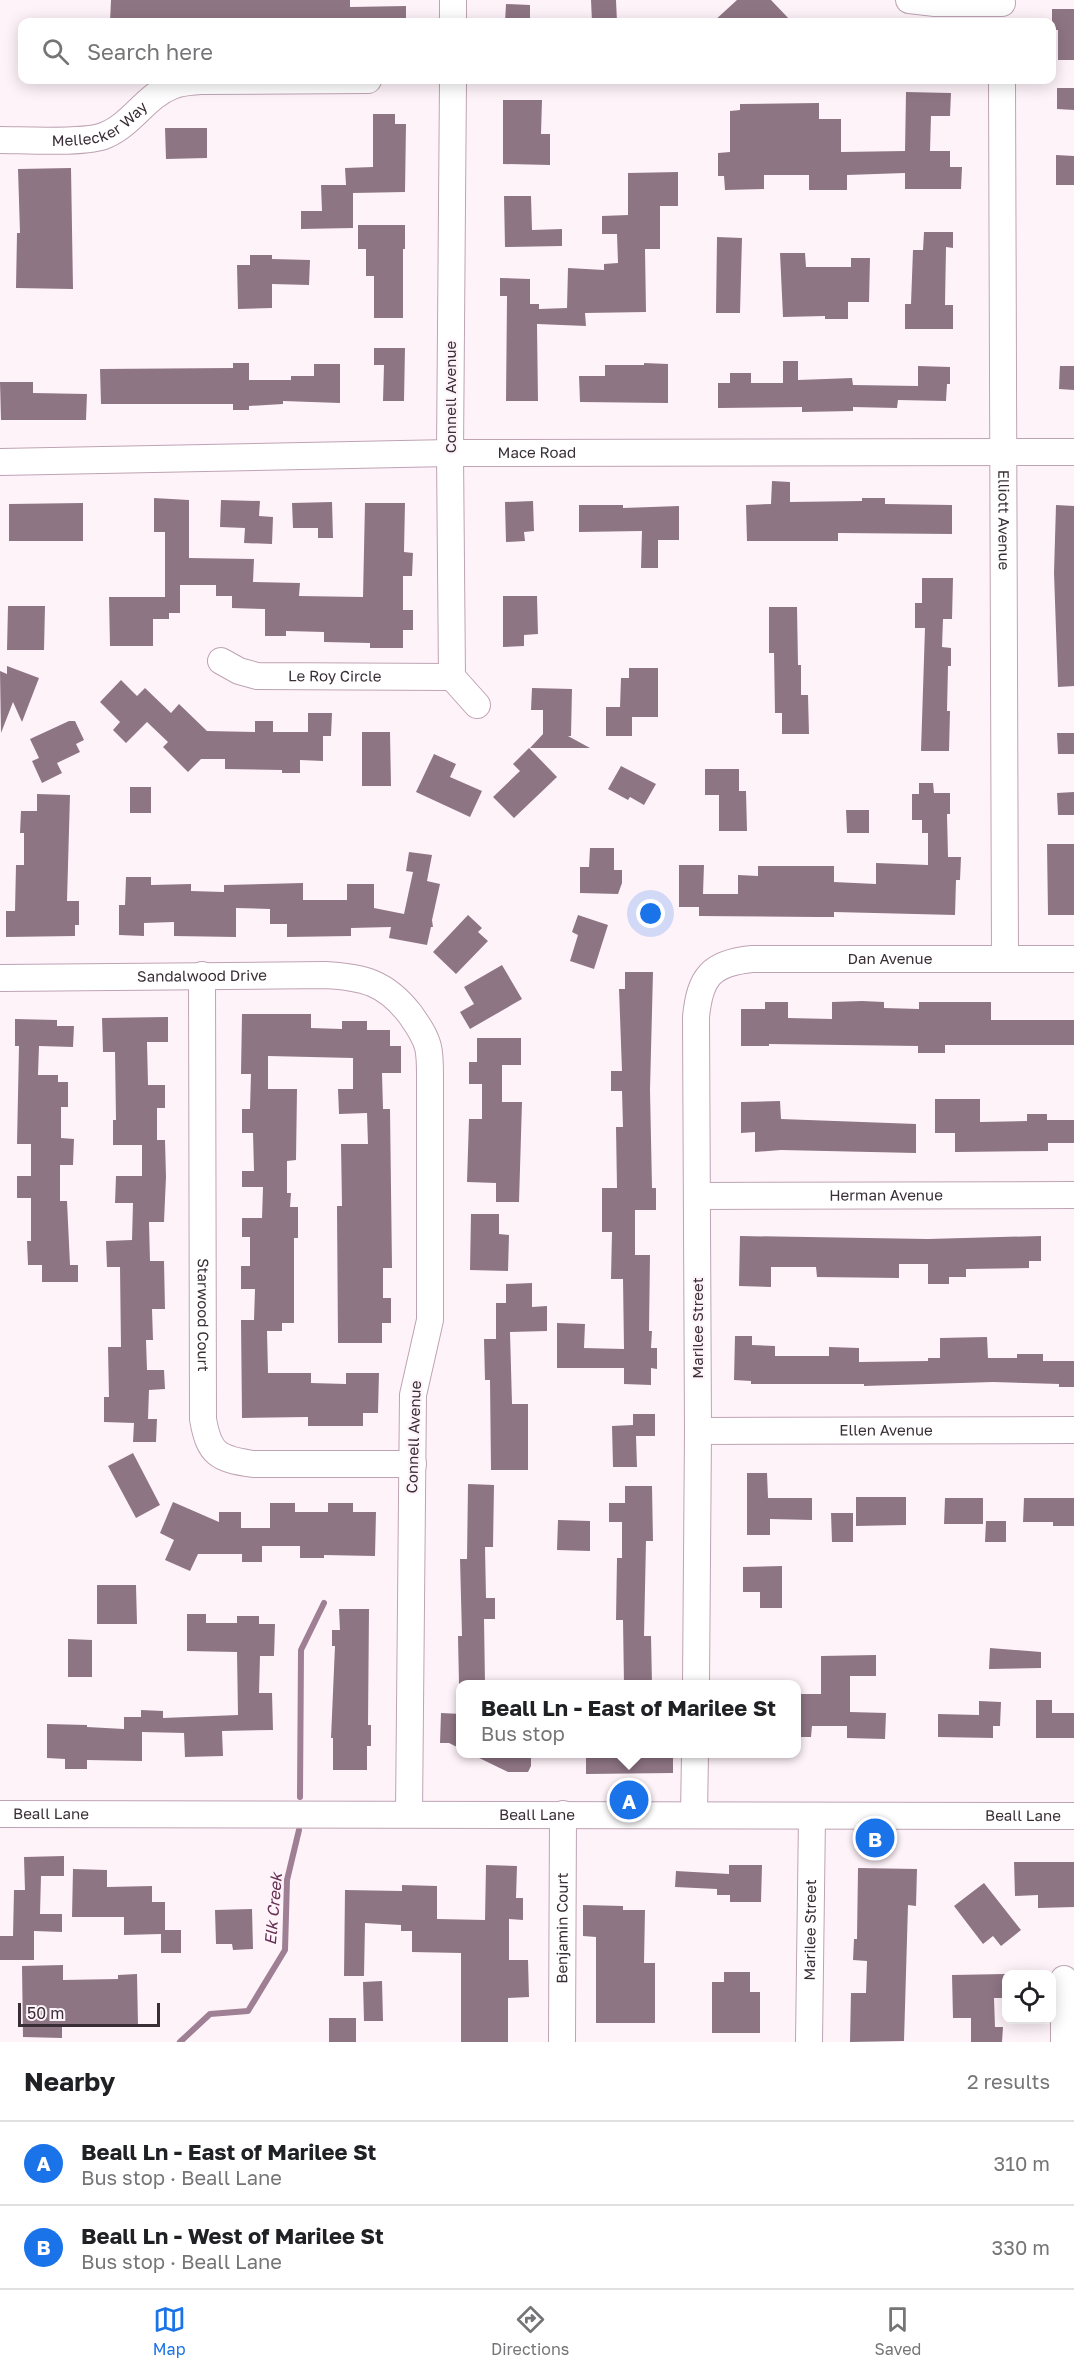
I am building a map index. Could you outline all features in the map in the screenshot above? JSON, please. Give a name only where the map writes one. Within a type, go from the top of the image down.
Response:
[{"type":"street","points":[[453,0],[453,18]]},
{"type":"street","points":[[909,0],[1002,8]]},
{"type":"street","name":"Mellecker Way","points":[[0,140],[83,139],[105,136],[127,122],[153,97],[173,85],[180,84]]},
{"type":"street","name":"Connell Avenue","points":[[452,676],[450,453],[453,84]]},
{"type":"street","name":"Elliott Avenue","points":[[1002,84],[1005,959]]},
{"type":"street","name":"Mace Road","points":[[0,462],[450,453],[1074,452]]},
{"type":"street","name":"Le Roy Circle","points":[[220,661],[239,671],[257,676],[452,676]]},
{"type":"street","points":[[452,676],[477,705]]},
{"type":"street","name":"Dan Avenue","points":[[709,973],[731,961],[752,959],[1074,959]]},
{"type":"street","name":"Marilee Street","points":[[696,1680],[698,1431],[696,1017],[698,995],[709,973]]},
{"type":"street","name":"Starwood Court","points":[[202,975],[203,1419],[207,1440],[216,1453],[231,1461],[253,1464],[413,1464]]},
{"type":"street","name":"Sandalwood Drive","points":[[0,978],[326,975],[352,977],[378,984],[399,1000]]},
{"type":"street","name":"Connell Avenue","points":[[399,1000],[418,1025],[428,1047],[430,1075],[430,1320],[413,1395],[409,1814]]},
{"type":"street","name":"Herman Avenue","points":[[697,1196],[1074,1195]]},
{"type":"street","name":"Ellen Avenue","points":[[698,1431],[1074,1430]]},
{"type":"street","points":[[694,1815],[695,1758]]},
{"type":"street","name":"Beall Lane","points":[[0,1814],[1074,1816]]},
{"type":"street","name":"Benjamin Court","points":[[562,2042],[563,1814]]},
{"type":"street","name":"Marilee Street","points":[[809,2042],[812,1816]]},
{"type":"street","points":[[1064,1979],[1064,2042]]},
{"type":"building","points":[[111,0],[350,0],[350,7],[406,6],[406,18],[110,18]]},
{"type":"building","points":[[591,0],[616,0],[617,18],[592,18]]},
{"type":"building","points":[[737,0],[771,0],[788,18],[717,18]]},
{"type":"building","points":[[506,4],[530,5],[530,18],[505,18]]},
{"type":"building","points":[[1052,9],[1074,9],[1074,60],[1058,60],[1058,30],[1056,30],[1056,18],[1052,18]]},
{"type":"building","points":[[1057,88],[1074,88],[1074,110],[1057,109]]},
{"type":"building","points":[[906,92],[951,93],[950,116],[931,116],[930,151],[950,151],[950,167],[962,167],[961,189],[905,189],[905,173],[847,175],[847,190],[809,190],[809,175],[764,175],[764,189],[725,190],[724,176],[718,176],[718,153],[730,152],[730,111],[740,110],[740,104],[819,103],[819,119],[841,119],[841,152],[905,151]]},
{"type":"building","points":[[503,100],[542,100],[541,134],[550,134],[550,165],[503,164]]},
{"type":"building","points":[[373,114],[395,114],[395,124],[406,124],[405,192],[353,193],[353,228],[301,229],[301,211],[322,211],[321,185],[346,185],[345,168],[373,167]]},
{"type":"building","points":[[165,128],[207,128],[207,158],[166,159]]},
{"type":"building","points":[[1056,155],[1074,156],[1074,185],[1056,185]]},
{"type":"building","points":[[71,168],[73,289],[16,288],[17,233],[20,233],[18,169]]},
{"type":"building","points":[[678,172],[678,206],[660,206],[660,249],[645,249],[646,312],[585,313],[586,326],[537,324],[538,401],[506,401],[507,296],[500,296],[500,278],[530,279],[530,304],[539,304],[539,309],[567,308],[568,268],[604,270],[604,264],[618,263],[617,234],[602,234],[602,216],[628,215],[628,173]]},
{"type":"building","points":[[504,196],[531,196],[532,230],[562,229],[562,246],[505,247]]},
{"type":"building","points":[[358,225],[405,225],[403,318],[374,318],[374,276],[366,276],[366,249],[358,249]]},
{"type":"building","points":[[924,232],[953,232],[953,248],[946,247],[945,305],[953,305],[953,329],[905,329],[905,304],[911,304],[913,250],[923,250]]},
{"type":"building","points":[[717,237],[742,238],[740,313],[716,313]]},
{"type":"building","points":[[780,253],[805,253],[806,267],[851,267],[851,258],[870,258],[869,302],[848,302],[848,319],[825,319],[825,316],[783,317]]},
{"type":"building","points":[[250,255],[272,255],[272,259],[310,260],[309,285],[272,284],[272,308],[238,309],[237,265],[250,265]]},
{"type":"building","points":[[374,348],[405,348],[404,401],[383,401],[384,365],[374,365]]},
{"type":"building","points":[[783,361],[798,361],[798,380],[852,378],[853,385],[918,386],[918,366],[950,367],[950,384],[947,384],[946,401],[898,400],[897,408],[853,407],[853,411],[802,412],[802,407],[718,408],[718,383],[730,383],[730,373],[751,373],[751,383],[783,383]]},
{"type":"building","points":[[233,363],[249,363],[249,380],[291,380],[291,376],[314,376],[314,364],[340,364],[340,403],[283,401],[283,404],[249,406],[249,410],[233,410],[233,404],[101,404],[100,369],[233,368]]},
{"type":"building","points":[[644,363],[668,364],[668,403],[580,402],[579,376],[605,376],[605,365],[644,365]]},
{"type":"building","points":[[1060,366],[1074,366],[1074,390],[1059,389]]},
{"type":"building","points":[[0,382],[33,382],[33,393],[87,394],[86,420],[1,420]]},
{"type":"building","points":[[772,481],[790,482],[790,502],[862,501],[862,498],[885,498],[885,504],[952,505],[952,534],[838,533],[838,541],[747,541],[746,505],[771,504]]},
{"type":"building","points":[[154,498],[189,500],[189,558],[254,559],[253,582],[300,583],[299,596],[363,597],[365,503],[405,503],[404,552],[413,553],[412,576],[403,576],[403,610],[413,610],[413,630],[403,630],[403,648],[370,648],[370,643],[324,642],[324,632],[286,631],[286,636],[265,636],[265,609],[232,608],[232,596],[216,596],[216,585],[180,585],[180,613],[169,613],[169,619],[153,619],[153,646],[110,646],[109,597],[165,597],[165,532],[154,532]]},
{"type":"building","points":[[221,500],[260,501],[259,516],[273,517],[272,544],[244,543],[245,528],[220,527]]},
{"type":"building","points":[[533,501],[534,531],[524,532],[525,541],[506,542],[505,502]]},
{"type":"building","points":[[332,502],[333,538],[318,538],[318,528],[293,528],[292,503]]},
{"type":"building","points":[[83,503],[83,541],[9,541],[9,504]]},
{"type":"building","points":[[579,505],[623,505],[623,508],[679,506],[679,540],[658,540],[658,568],[641,568],[642,531],[579,532]]},
{"type":"building","points":[[1056,505],[1074,506],[1074,686],[1058,687],[1054,573]]},
{"type":"building","points":[[922,578],[953,578],[952,619],[943,619],[942,647],[951,648],[951,666],[948,666],[947,711],[950,711],[949,751],[921,751],[925,628],[915,628],[915,603],[922,603]]},
{"type":"building","points":[[503,596],[537,596],[538,634],[524,635],[524,646],[503,647]]},
{"type":"building","points":[[8,606],[45,606],[44,650],[7,650]]},
{"type":"building","points":[[769,607],[797,607],[798,665],[801,665],[801,695],[808,695],[809,734],[782,734],[782,713],[775,713],[774,653],[769,653]]},
{"type":"building","points":[[7,666],[39,678],[22,722],[13,702],[1,733],[0,671],[7,674]]},
{"type":"building","points":[[629,668],[658,668],[658,717],[632,717],[632,736],[606,736],[606,707],[620,707],[621,678],[629,678]]},
{"type":"building","points":[[121,680],[137,696],[145,688],[171,713],[179,704],[207,731],[255,732],[255,721],[273,721],[273,732],[308,732],[308,713],[332,713],[331,736],[323,736],[323,761],[300,760],[300,773],[282,773],[282,770],[225,769],[225,759],[201,759],[188,772],[163,747],[168,742],[147,722],[126,743],[113,730],[120,722],[100,702]]},
{"type":"building","points":[[532,688],[572,689],[571,736],[568,736],[590,748],[530,748],[543,734],[543,710],[531,710]]},
{"type":"building","points":[[69,721],[75,721],[84,740],[76,744],[80,752],[57,763],[62,773],[42,783],[32,761],[39,758],[30,739]]},
{"type":"building","points":[[362,732],[390,732],[391,786],[362,786]]},
{"type":"building","points":[[1057,733],[1074,733],[1074,754],[1058,754]]},
{"type":"building","points":[[529,748],[557,777],[514,818],[493,797],[520,771],[513,764]]},
{"type":"building","points":[[434,754],[456,764],[450,777],[482,791],[470,817],[416,792]]},
{"type":"building","points":[[621,766],[656,784],[644,805],[630,797],[628,800],[608,789]]},
{"type":"building","points":[[705,769],[739,769],[739,791],[746,791],[747,831],[719,831],[719,795],[705,795]]},
{"type":"building","points":[[919,783],[933,783],[934,793],[950,793],[950,814],[947,814],[948,857],[961,857],[960,880],[956,880],[955,915],[834,912],[834,917],[699,916],[699,907],[679,907],[679,865],[704,865],[703,894],[738,894],[738,875],[758,876],[758,866],[834,866],[834,882],[876,884],[876,863],[928,865],[928,833],[922,833],[922,820],[912,820],[912,794],[919,794]]},
{"type":"building","points":[[130,787],[151,787],[151,813],[130,813]]},
{"type":"building","points":[[1074,792],[1074,815],[1058,815],[1057,793]]},
{"type":"building","points":[[37,794],[70,795],[67,901],[79,901],[79,925],[75,925],[75,936],[6,937],[6,911],[15,911],[16,865],[24,865],[24,833],[20,833],[21,811],[37,811]]},
{"type":"building","points":[[846,810],[869,810],[869,833],[847,833]]},
{"type":"building","points":[[1047,844],[1074,844],[1074,915],[1048,915]]},
{"type":"building","points":[[590,848],[614,848],[614,870],[622,870],[622,883],[618,894],[580,893],[580,867],[589,867]]},
{"type":"building","points":[[409,852],[432,855],[427,881],[440,884],[432,920],[433,927],[431,927],[427,945],[389,938],[391,927],[351,928],[351,936],[287,937],[287,924],[270,924],[270,909],[236,908],[236,937],[174,936],[174,922],[144,923],[144,936],[119,935],[119,905],[125,905],[126,877],[151,877],[151,885],[191,884],[191,891],[224,892],[224,885],[303,883],[303,900],[347,900],[347,884],[374,884],[374,908],[404,914],[413,872],[406,871]]},
{"type":"building","points":[[468,915],[482,928],[478,932],[488,941],[456,974],[433,952]]},
{"type":"building","points":[[578,915],[608,925],[594,969],[570,961],[578,935],[572,932]]},
{"type":"building","points":[[502,965],[522,999],[470,1029],[460,1012],[474,1004],[464,987]]},
{"type":"building","points":[[625,972],[653,972],[650,1090],[652,1188],[656,1188],[656,1210],[635,1210],[635,1255],[650,1255],[649,1331],[652,1331],[651,1348],[657,1348],[657,1369],[651,1368],[651,1385],[624,1384],[624,1368],[557,1368],[557,1323],[585,1324],[584,1348],[624,1349],[623,1279],[611,1279],[612,1232],[602,1232],[602,1188],[617,1188],[616,1127],[623,1127],[622,1091],[611,1091],[611,1071],[622,1071],[619,989],[625,989]]},
{"type":"building","points":[[765,1002],[788,1002],[788,1018],[832,1019],[832,1002],[884,1002],[884,1008],[919,1009],[919,1002],[991,1002],[991,1020],[1074,1020],[1074,1045],[945,1045],[945,1053],[918,1053],[918,1046],[769,1044],[769,1046],[741,1046],[741,1009],[765,1009]]},
{"type":"building","points":[[242,1014],[311,1014],[311,1028],[342,1029],[342,1021],[367,1021],[367,1030],[390,1030],[390,1046],[401,1046],[401,1073],[382,1073],[383,1109],[390,1109],[392,1268],[383,1268],[383,1298],[391,1298],[391,1323],[382,1323],[382,1343],[338,1343],[337,1206],[342,1206],[341,1144],[368,1144],[367,1113],[339,1114],[338,1089],[353,1089],[353,1058],[268,1056],[268,1089],[297,1089],[296,1160],[287,1161],[287,1193],[291,1193],[290,1207],[298,1207],[298,1238],[294,1238],[294,1323],[282,1323],[282,1331],[267,1331],[268,1373],[311,1373],[311,1383],[346,1384],[346,1373],[379,1373],[378,1413],[363,1413],[363,1426],[308,1426],[308,1417],[242,1418],[241,1320],[254,1320],[255,1289],[241,1289],[241,1266],[250,1266],[250,1237],[242,1237],[242,1218],[262,1218],[263,1187],[242,1187],[242,1171],[254,1171],[253,1133],[242,1133],[242,1109],[250,1109],[251,1074],[241,1074]]},
{"type":"building","points":[[168,1017],[168,1042],[147,1042],[148,1085],[165,1085],[165,1108],[157,1108],[157,1140],[165,1140],[166,1177],[164,1222],[149,1222],[150,1261],[164,1261],[165,1309],[152,1309],[153,1340],[146,1340],[147,1370],[164,1370],[165,1389],[149,1390],[148,1419],[157,1419],[156,1442],[133,1442],[134,1423],[104,1422],[104,1397],[109,1397],[108,1347],[121,1347],[120,1267],[107,1267],[106,1241],[132,1240],[133,1203],[115,1203],[116,1176],[142,1176],[142,1145],[113,1145],[113,1120],[116,1120],[115,1052],[103,1052],[102,1018]]},
{"type":"building","points":[[15,1019],[57,1020],[57,1026],[74,1026],[73,1047],[39,1046],[38,1075],[58,1075],[58,1082],[68,1082],[68,1107],[61,1107],[61,1138],[74,1139],[73,1165],[60,1165],[60,1201],[67,1201],[70,1265],[78,1265],[78,1282],[42,1282],[42,1265],[28,1265],[27,1241],[31,1241],[31,1198],[17,1198],[17,1176],[31,1176],[31,1144],[17,1144],[19,1046],[15,1046]]},
{"type":"building","points":[[477,1038],[521,1038],[521,1065],[502,1065],[502,1102],[522,1102],[519,1202],[496,1202],[496,1183],[467,1182],[469,1119],[482,1119],[482,1084],[469,1084],[469,1062],[477,1062]]},
{"type":"building","points":[[935,1099],[980,1099],[980,1122],[1027,1121],[1027,1114],[1047,1114],[1047,1120],[1074,1120],[1074,1143],[1048,1143],[1048,1151],[955,1152],[955,1133],[935,1133]]},
{"type":"building","points":[[780,1101],[781,1119],[916,1124],[916,1153],[781,1150],[755,1152],[755,1132],[741,1133],[741,1102]]},
{"type":"building","points":[[471,1214],[499,1214],[499,1234],[509,1235],[508,1271],[470,1270]]},
{"type":"building","points":[[740,1236],[928,1239],[1041,1236],[1041,1261],[1029,1261],[1029,1268],[966,1269],[966,1277],[949,1277],[949,1284],[928,1284],[928,1264],[899,1264],[899,1278],[817,1277],[816,1267],[771,1267],[771,1287],[739,1286]]},
{"type":"building","points":[[532,1283],[532,1307],[547,1306],[547,1331],[510,1332],[512,1404],[528,1404],[528,1470],[491,1470],[490,1380],[485,1380],[484,1339],[496,1339],[496,1303],[506,1303],[506,1284]]},
{"type":"building","points":[[735,1336],[752,1336],[752,1345],[775,1346],[775,1356],[829,1356],[829,1347],[859,1348],[859,1362],[928,1361],[928,1358],[940,1358],[940,1338],[987,1337],[988,1358],[1017,1358],[1017,1354],[1043,1354],[1043,1361],[1074,1361],[1074,1387],[1059,1387],[1059,1384],[993,1382],[864,1386],[864,1384],[751,1384],[751,1381],[734,1380]]},
{"type":"building","points":[[633,1414],[655,1414],[655,1436],[636,1436],[637,1467],[613,1467],[612,1426],[633,1425]]},
{"type":"building","points":[[133,1453],[160,1505],[136,1518],[108,1466]]},
{"type":"building","points":[[747,1473],[767,1473],[768,1498],[812,1498],[812,1520],[770,1519],[770,1535],[747,1535]]},
{"type":"building","points":[[468,1484],[494,1485],[493,1547],[485,1547],[486,1598],[495,1598],[495,1619],[484,1619],[485,1680],[459,1680],[458,1636],[462,1636],[460,1559],[467,1559]]},
{"type":"building","points":[[625,1486],[652,1486],[653,1541],[646,1541],[644,1636],[651,1636],[652,1680],[624,1680],[623,1620],[616,1620],[617,1558],[622,1558],[622,1522],[609,1522],[609,1503],[625,1503]]},
{"type":"building","points":[[856,1497],[906,1497],[906,1525],[856,1526]]},
{"type":"building","points":[[945,1498],[983,1498],[983,1524],[944,1524]]},
{"type":"building","points":[[1024,1498],[1074,1498],[1074,1526],[1053,1526],[1053,1522],[1023,1522]]},
{"type":"building","points":[[173,1502],[219,1522],[219,1512],[241,1512],[241,1528],[270,1528],[270,1503],[295,1503],[295,1512],[328,1512],[328,1503],[353,1503],[353,1512],[376,1512],[375,1556],[324,1555],[324,1558],[300,1558],[300,1546],[262,1546],[262,1562],[242,1562],[242,1554],[198,1554],[190,1571],[165,1560],[174,1540],[160,1533]]},
{"type":"building","points":[[831,1513],[853,1513],[853,1542],[832,1542]]},
{"type":"building","points":[[558,1520],[590,1521],[590,1551],[557,1550]]},
{"type":"building","points":[[986,1521],[1006,1521],[1006,1542],[985,1542]]},
{"type":"building","points":[[782,1566],[782,1608],[760,1608],[760,1592],[743,1592],[743,1567]]},
{"type":"building","points":[[97,1585],[136,1585],[137,1624],[97,1624]]},
{"type":"building","points":[[339,1609],[369,1609],[368,1725],[371,1725],[371,1746],[367,1746],[367,1770],[333,1770],[333,1738],[331,1738],[335,1646],[332,1646],[332,1630],[340,1630]]},
{"type":"building","points":[[187,1614],[206,1614],[206,1623],[237,1623],[237,1616],[259,1616],[259,1624],[275,1624],[274,1656],[260,1656],[259,1693],[272,1693],[273,1730],[222,1731],[223,1756],[185,1757],[184,1733],[142,1732],[142,1761],[87,1760],[87,1769],[65,1769],[65,1759],[47,1758],[47,1724],[124,1729],[124,1717],[141,1717],[141,1710],[163,1711],[163,1718],[238,1715],[237,1652],[187,1651]]},
{"type":"building","points":[[68,1639],[92,1640],[92,1677],[68,1677]]},
{"type":"building","points":[[990,1648],[1041,1652],[1041,1668],[989,1669]]},
{"type":"building","points":[[876,1655],[876,1676],[850,1676],[850,1712],[886,1713],[885,1739],[847,1738],[847,1726],[812,1726],[811,1737],[801,1737],[801,1694],[821,1694],[821,1656]]},
{"type":"building","points":[[1036,1700],[1052,1700],[1052,1713],[1074,1713],[1074,1738],[1036,1738]]},
{"type":"building","points":[[979,1701],[1001,1702],[1000,1726],[993,1726],[993,1738],[938,1737],[938,1714],[979,1715]]},
{"type":"building","points":[[441,1713],[456,1714],[456,1746],[449,1743],[440,1743]]},
{"type":"building","points":[[479,1758],[531,1758],[528,1772],[508,1772]]},
{"type":"building","points":[[586,1758],[673,1758],[673,1773],[586,1774]]},
{"type":"building","points":[[64,1856],[64,1876],[41,1876],[40,1914],[62,1914],[62,1932],[34,1931],[34,1960],[0,1960],[0,1936],[13,1936],[14,1890],[25,1890],[24,1857]]},
{"type":"building","points":[[1014,1862],[1074,1862],[1074,1907],[1038,1908],[1038,1895],[1015,1896]]},
{"type":"building","points":[[486,1865],[517,1866],[516,1898],[523,1898],[523,1920],[509,1919],[509,1960],[528,1960],[529,1997],[508,1998],[508,2042],[461,2042],[461,1953],[412,1952],[412,1931],[401,1931],[401,1925],[365,1923],[364,1976],[344,1976],[345,1890],[402,1891],[402,1885],[437,1886],[437,1919],[485,1920]]},
{"type":"building","points":[[729,1865],[762,1865],[761,1902],[730,1902],[730,1895],[717,1895],[717,1889],[675,1887],[676,1871],[729,1874]]},
{"type":"building","points":[[858,1868],[917,1869],[916,1906],[908,1905],[904,2041],[850,2042],[851,1993],[866,1993],[867,1961],[853,1960],[854,1939],[857,1939]]},
{"type":"building","points":[[73,1869],[107,1870],[107,1887],[152,1886],[152,1902],[165,1902],[165,1930],[181,1930],[181,1953],[161,1953],[161,1934],[124,1935],[124,1917],[72,1917]]},
{"type":"building","points":[[984,1883],[1021,1930],[1001,1946],[993,1936],[983,1944],[954,1906]]},
{"type":"building","points":[[583,1905],[623,1906],[623,1910],[645,1910],[644,1963],[655,1963],[655,2023],[596,2023],[596,1937],[583,1936]]},
{"type":"building","points":[[252,1909],[253,1949],[233,1950],[232,1944],[216,1944],[215,1910]]},
{"type":"building","points":[[63,1965],[63,1980],[118,1979],[118,1975],[137,1974],[138,2025],[62,2026],[62,2038],[23,2037],[22,1966]]},
{"type":"building","points":[[724,1972],[750,1972],[750,1992],[760,1992],[760,2033],[712,2033],[712,1982],[724,1982]]},
{"type":"building","points":[[1002,1974],[1002,1998],[994,1998],[995,2027],[1003,2027],[1002,2042],[971,2042],[971,2018],[953,2018],[952,1975]]},
{"type":"building","points":[[382,1981],[383,2021],[364,2021],[363,1982]]},
{"type":"building","points":[[329,2018],[356,2018],[356,2042],[329,2042]]},
{"type":"waterway","name":"Elk Creek","points":[[300,1797],[301,1650],[324,1603]]},
{"type":"waterway","name":"Elk Creek","points":[[180,2042],[210,2014],[248,2011],[285,1950],[287,1880],[299,1830]]},
{"type":"place","name":"Beall Ln - East of Marilee St","points":[[629,1800]]},
{"type":"place","name":"Beall Ln - West of Marilee St","points":[[875,1838]]}]
